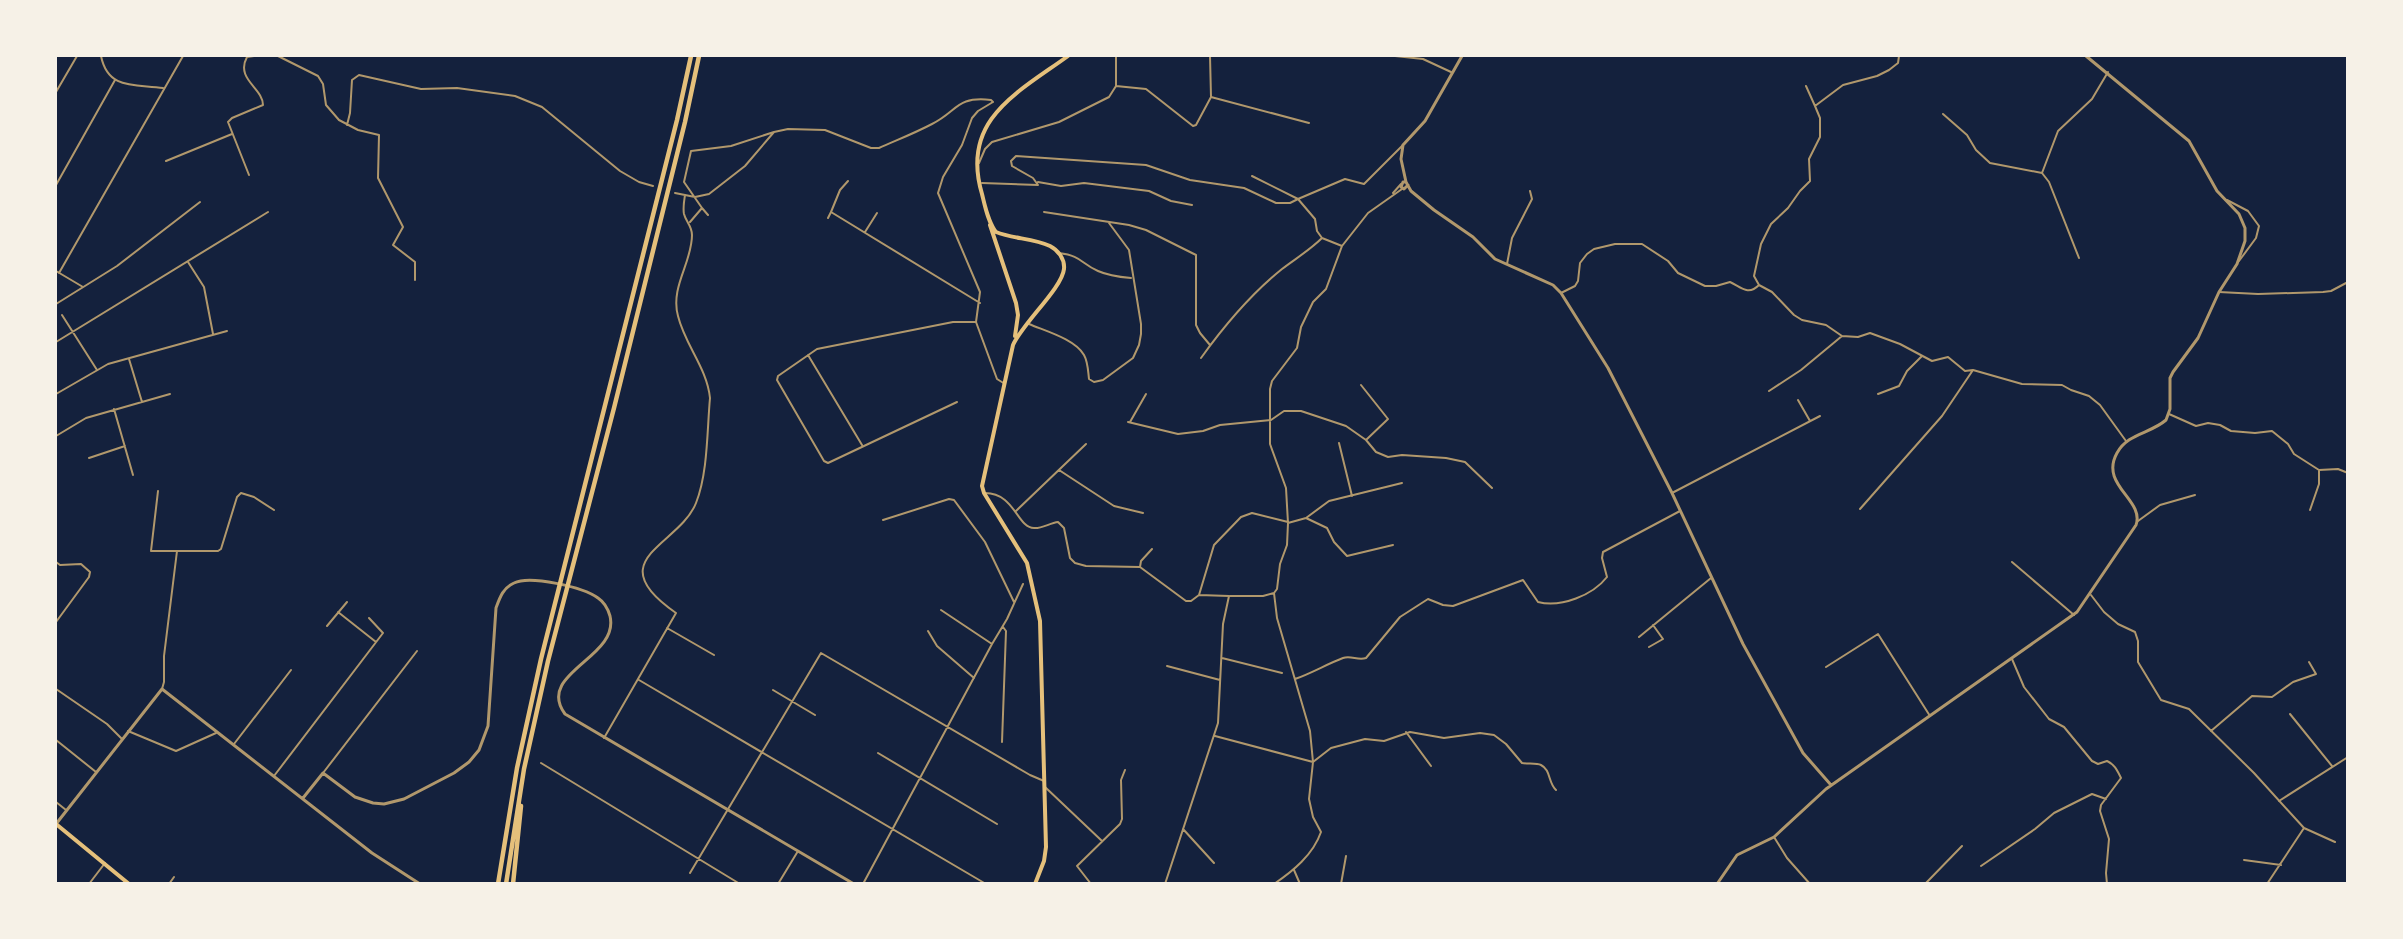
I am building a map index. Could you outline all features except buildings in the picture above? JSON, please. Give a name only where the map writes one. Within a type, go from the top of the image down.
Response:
[{"type":"highway","points":[[498,884],[517,768],[538,670],[677,120],[691,56]]},
{"type":"highway","points":[[506,884],[524,769],[548,661],[614,408],[685,122],[699,56]]},
{"type":"highway","points":[[513,884],[524,769]]},
{"type":"main road","points":[[1026,323],[1021,322],[1018,315],[1014,293],[979,184],[976,168],[978,148],[987,124],[1008,100],[1068,56]]},
{"type":"main road","points":[[989,218],[993,229],[1002,235],[1042,244],[1059,253],[1064,264],[1062,275],[1026,323],[1013,345]]},
{"type":"main road","points":[[999,250],[997,240],[1002,235]]},
{"type":"main road","points":[[1018,315],[982,486],[1024,558],[1031,575],[1042,633],[1045,855],[1035,884]]},
{"type":"main road","points":[[56,824],[129,884]]},
{"type":"street","points":[[56,92],[77,56]]},
{"type":"street","points":[[101,56],[107,74],[115,80],[164,88]]},
{"type":"street","points":[[83,287],[57,272],[183,56]]},
{"type":"street","points":[[249,175],[228,126],[230,120],[263,105],[262,97],[251,86],[244,70],[244,61],[249,56],[254,56]]},
{"type":"street","points":[[278,56],[318,76],[323,84],[327,107],[336,117],[347,125],[379,135],[378,178],[403,227],[393,245],[415,262],[415,279]]},
{"type":"street","points":[[976,168],[985,148],[992,142],[1059,122],[1110,97],[1116,86],[1116,56]]},
{"type":"street","points":[[1116,86],[1146,88],[1193,126],[1199,122],[1211,97],[1210,56]]},
{"type":"street","points":[[1395,56],[1423,59],[1451,72]]},
{"type":"street","points":[[1192,205],[1171,201],[1149,191],[1084,183],[1061,186],[1038,182],[1014,169],[1011,164],[1014,157],[1021,155],[1146,165],[1190,180],[1244,188],[1276,203],[1290,203],[1345,179],[1364,184],[1425,121],[1462,56]]},
{"type":"street","points":[[1815,106],[1843,85],[1889,70],[1898,63],[1899,56]]},
{"type":"street","points":[[2086,56],[2189,141],[2213,185],[2239,214],[2245,228],[2245,241],[2236,264]]},
{"type":"street","points":[[2042,173],[2058,131],[2092,99],[2108,72]]},
{"type":"street","points":[[347,125],[352,80],[359,75],[428,90],[457,88],[508,94],[542,107],[627,176],[653,186]]},
{"type":"street","points":[[56,185],[115,80]]},
{"type":"street","points":[[1806,86],[1820,118],[1820,137],[1809,159],[1810,181],[1800,190],[1788,208],[1771,224],[1761,244],[1754,276],[1759,285],[1772,292],[1794,315],[1802,320],[1826,326],[1842,336],[1858,337],[1870,333],[1900,344],[1932,361],[1948,357],[1965,371],[1973,370],[2022,384],[2062,385],[2089,396],[2100,405],[2126,441]]},
{"type":"street","points":[[1211,97],[1309,123]]},
{"type":"street","points":[[708,215],[684,182],[691,151],[731,146],[788,129],[825,130],[871,148],[879,148],[936,123],[963,102],[972,99],[991,100],[993,102],[978,111],[972,118],[962,145],[943,177],[938,193],[980,292],[976,322],[997,379],[1005,384]]},
{"type":"street","points":[[1943,114],[1967,135],[1984,159],[1990,163],[2042,173],[2049,182],[2079,258]]},
{"type":"street","points":[[675,193],[702,197],[714,191],[745,166],[774,132]]},
{"type":"street","points":[[165,161],[232,134]]},
{"type":"street","points":[[1389,197],[1404,189],[1404,174],[1400,156],[1402,145]]},
{"type":"street","points":[[1393,153],[1400,156]]},
{"type":"street","points":[[1252,176],[1298,199],[1315,219],[1316,227],[1322,238],[1342,246]]},
{"type":"street","points":[[828,218],[840,190],[848,181]]},
{"type":"street","points":[[979,184],[991,182],[1036,187],[1038,182]]},
{"type":"street","points":[[1274,884],[1294,870],[1312,849],[1321,832],[1313,817],[1309,799],[1313,762],[1310,731],[1277,618],[1274,593],[1277,589],[1280,564],[1287,545],[1288,522],[1286,488],[1270,444],[1269,395],[1272,381],[1297,348],[1301,327],[1314,302],[1326,289],[1342,246],[1368,213],[1405,183]]},
{"type":"street","points":[[1405,183],[1434,210],[1473,237],[1489,255],[1553,285],[1561,293],[1608,368],[1672,493],[1743,644],[1803,753],[1831,785]]},
{"type":"street","points":[[1507,264],[1512,238],[1532,199],[1530,191]]},
{"type":"street","points":[[604,738],[676,613],[651,591],[645,582],[644,568],[655,547],[685,521],[695,506],[700,490],[710,398],[709,385],[681,328],[676,304],[676,293],[693,232],[684,213],[685,195]]},
{"type":"street","points":[[2138,521],[2132,505],[2119,488],[2114,476],[2115,458],[2126,441],[2163,422],[2169,414],[2170,378],[2198,338],[2219,292],[2236,264],[2256,238],[2259,225],[2248,211],[2224,198]]},
{"type":"street","points":[[56,304],[117,266],[200,202]]},
{"type":"street","points":[[689,222],[702,208]]},
{"type":"street","points":[[56,342],[268,212]]},
{"type":"street","points":[[831,212],[980,303]]},
{"type":"street","points":[[1044,212],[1129,225],[1146,230],[1196,255],[1196,325],[1210,345]]},
{"type":"street","points":[[865,232],[877,213]]},
{"type":"street","points":[[1026,323],[1069,342],[1081,350],[1091,381],[1103,380],[1133,358],[1139,345],[1141,324],[1129,250],[1109,223]]},
{"type":"street","points":[[1201,358],[1210,345],[1275,276],[1322,238]]},
{"type":"street","points":[[1561,293],[1575,286],[1580,263],[1594,249],[1632,243],[1642,244],[1668,261],[1678,273],[1704,286],[1716,286],[1730,282],[1744,291],[1750,291],[1759,285]]},
{"type":"street","points":[[1059,253],[1075,255],[1096,271],[1132,278]]},
{"type":"street","points":[[188,262],[204,287],[213,334]]},
{"type":"street","points":[[2219,292],[2258,294],[2323,292],[2331,291],[2348,282]]},
{"type":"street","points":[[62,315],[97,370]]},
{"type":"street","points":[[957,402],[828,463],[824,461],[777,380],[778,376],[817,349],[953,322],[976,322]]},
{"type":"street","points":[[56,394],[97,370],[129,358],[227,330]]},
{"type":"street","points":[[1769,392],[1801,370],[1842,336]]},
{"type":"street","points":[[808,354],[862,445]]},
{"type":"street","points":[[1878,394],[1899,386],[1907,371],[1922,356]]},
{"type":"street","points":[[129,358],[142,402]]},
{"type":"street","points":[[1860,509],[1942,416],[1973,370]]},
{"type":"street","points":[[1361,385],[1388,419],[1366,440]]},
{"type":"street","points":[[56,436],[86,418],[170,394]]},
{"type":"street","points":[[1146,394],[1129,422],[1178,434],[1203,431],[1220,425],[1271,420],[1284,411],[1311,413],[1346,426],[1366,440],[1372,449],[1388,457],[1402,455],[1458,459],[1465,462],[1492,488]]},
{"type":"street","points":[[1798,400],[1810,421]]},
{"type":"street","points":[[114,409],[133,475]]},
{"type":"street","points":[[2169,414],[2196,426],[2215,423],[2231,431],[2255,433],[2272,430],[2288,444],[2294,454],[2319,470],[2338,469],[2348,473]]},
{"type":"street","points":[[1672,493],[1820,416]]},
{"type":"street","points":[[1339,443],[1352,496]]},
{"type":"street","points":[[1016,511],[1086,444]]},
{"type":"street","points":[[89,458],[125,446]]},
{"type":"street","points":[[1059,470],[1114,506],[1143,513]]},
{"type":"street","points":[[2310,510],[2319,484],[2319,470]]},
{"type":"street","points":[[1199,596],[1214,545],[1241,517],[1252,513],[1288,522],[1306,518],[1329,501],[1402,483]]},
{"type":"street","points":[[158,491],[151,551],[221,549],[237,497],[241,493],[254,497],[274,510]]},
{"type":"street","points":[[984,493],[1005,499],[1022,521],[1034,528],[1061,523],[1070,558],[1075,563],[1086,566],[1140,567],[1186,601],[1199,596],[1263,596],[1274,593]]},
{"type":"street","points":[[1717,884],[1737,855],[1774,837],[1805,806],[1831,785],[2074,615],[2091,595],[2138,521],[2160,505],[2195,495]]},
{"type":"street","points":[[883,520],[949,499],[954,500],[985,542],[1014,602]]},
{"type":"street","points":[[1295,680],[1345,657],[1366,658],[1400,617],[1428,599],[1453,606],[1523,580],[1538,602],[1550,604],[1577,598],[1607,577],[1602,558],[1604,552],[1680,511]]},
{"type":"street","points":[[1306,518],[1327,528],[1334,542],[1347,556],[1393,545]]},
{"type":"street","points":[[1140,567],[1141,561],[1152,549]]},
{"type":"street","points":[[56,824],[162,689],[177,551]]},
{"type":"street","points":[[56,562],[60,565],[81,564],[90,572],[89,578],[56,622]]},
{"type":"street","points":[[2012,562],[2074,615]]},
{"type":"street","points":[[1639,637],[1711,578]]},
{"type":"street","points":[[323,772],[361,800],[384,804],[404,798],[454,773],[469,762],[480,750],[488,726],[496,608],[500,595],[515,582],[526,579],[540,580],[589,593],[605,605],[610,616],[610,632],[600,647],[562,684],[559,702],[563,711],[571,719],[854,884]]},
{"type":"street","points":[[863,884],[1003,627],[1023,584]]},
{"type":"street","points":[[2091,595],[2104,612],[2118,624],[2134,632],[2138,641],[2138,662],[2161,700],[2185,706],[2236,754],[2304,828],[2335,842]]},
{"type":"street","points":[[1165,884],[1218,723],[1224,624],[1229,596]]},
{"type":"street","points":[[327,626],[347,602]]},
{"type":"street","points":[[940,610],[992,644]]},
{"type":"street","points":[[338,612],[376,642]]},
{"type":"street","points":[[274,776],[383,633],[369,618]]},
{"type":"street","points":[[1649,647],[1663,639],[1653,625]]},
{"type":"street","points":[[1002,742],[1006,630],[1003,627]]},
{"type":"street","points":[[667,628],[714,655]]},
{"type":"street","points":[[928,631],[937,646],[974,678]]},
{"type":"street","points":[[1826,667],[1878,634],[1930,716]]},
{"type":"street","points":[[303,798],[417,651]]},
{"type":"street","points":[[690,873],[821,653],[1045,784],[1102,841]]},
{"type":"street","points":[[1222,658],[1282,673]]},
{"type":"street","points":[[2012,659],[2024,687],[2049,719],[2064,727],[2092,761],[2098,764],[2107,761],[2113,764],[2121,778],[2100,811],[2109,839],[2107,884]]},
{"type":"street","points":[[2211,731],[2252,696],[2272,696],[2294,682],[2316,674],[2309,662]]},
{"type":"street","points":[[1167,666],[1220,680]]},
{"type":"street","points":[[234,744],[291,670]]},
{"type":"street","points":[[638,680],[986,884]]},
{"type":"street","points":[[162,689],[387,863],[420,884]]},
{"type":"street","points":[[773,690],[814,715]]},
{"type":"street","points":[[56,691],[107,723],[122,739]]},
{"type":"street","points":[[2290,714],[2332,766]]},
{"type":"street","points":[[128,731],[176,751],[218,732]]},
{"type":"street","points":[[1313,762],[1331,748],[1365,739],[1384,741],[1406,732],[1444,738],[1480,733],[1494,735],[1506,744],[1522,763],[1540,764],[1545,768],[1550,785],[1556,790]]},
{"type":"street","points":[[1406,732],[1431,766]]},
{"type":"street","points":[[1215,736],[1313,762]]},
{"type":"street","points":[[56,740],[96,772]]},
{"type":"street","points":[[878,753],[997,824]]},
{"type":"street","points":[[2279,801],[2348,757]]},
{"type":"street","points":[[541,763],[740,884]]},
{"type":"street","points":[[1091,884],[1077,866],[1120,824],[1122,819],[1121,780],[1125,770]]},
{"type":"street","points":[[1981,866],[2036,829],[2054,813],[2092,794],[2106,799]]},
{"type":"street","points":[[56,802],[66,810]]},
{"type":"street","points":[[2267,884],[2304,828]]},
{"type":"street","points":[[1183,829],[1215,863]]},
{"type":"street","points":[[1774,837],[1787,858],[1810,884]]},
{"type":"street","points":[[1925,884],[1962,846]]},
{"type":"street","points":[[778,884],[798,851]]},
{"type":"street","points":[[1341,884],[1346,856]]},
{"type":"street","points":[[2244,860],[2281,866]]},
{"type":"street","points":[[89,884],[105,863]]},
{"type":"street","points":[[1294,870],[1300,884]]},
{"type":"street","points":[[169,884],[174,877]]}]
